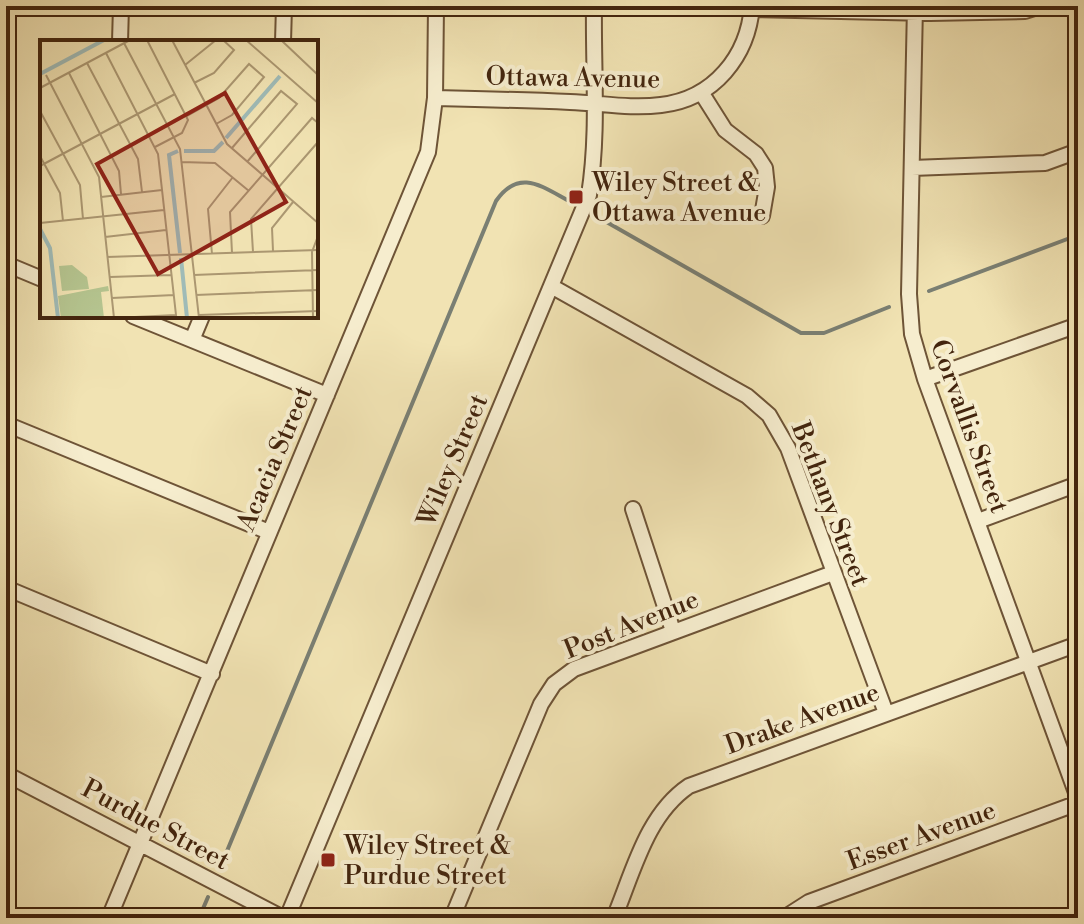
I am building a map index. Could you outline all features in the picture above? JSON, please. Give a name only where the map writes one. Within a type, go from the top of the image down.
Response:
[{"type":"street","points":[[120,40],[121,6]]},
{"type":"street","points":[[283,40],[284,6]]},
{"type":"street","name":"Acacia Street","points":[[109,918],[428,152],[435,98],[436,6]]},
{"type":"street","name":"Wiley Street","points":[[285,918],[589,195],[596,104],[592,85],[594,6]]},
{"type":"street","name":"Ottawa Avenue","points":[[435,98],[661,105],[701,92],[722,76],[739,55],[749,32],[752,8],[1025,11],[1041,6]]},
{"type":"street","name":"Corvallis Street","points":[[915,9],[910,319],[915,348],[1078,800]]},
{"type":"street","points":[[701,92],[725,130],[756,154],[765,168],[767,187],[762,216]]},
{"type":"street","points":[[912,168],[1045,163],[1078,151]]},
{"type":"street","points":[[6,264],[40,278]]},
{"type":"street","name":"Bethany Street","points":[[551,286],[731,386],[769,415],[788,448],[886,713]]},
{"type":"street","points":[[138,318],[327,395]]},
{"type":"street","points":[[192,340],[201,318]]},
{"type":"street","points":[[925,379],[1078,325]]},
{"type":"street","points":[[6,424],[269,532]]},
{"type":"street","points":[[978,521],[1078,484]]},
{"type":"street","points":[[633,509],[673,631]]},
{"type":"street","name":"Post Avenue","points":[[452,918],[547,693],[564,675],[673,631],[833,573]]},
{"type":"street","points":[[6,588],[212,674]]},
{"type":"street","name":"Drake Avenue","points":[[614,918],[651,830],[664,808],[678,793],[703,780],[1078,644]]},
{"type":"street","name":"Purdue Street","points":[[6,774],[285,918]]},
{"type":"street","name":"Esser Avenue","points":[[784,918],[809,902],[1078,800]]},
{"type":"waterway","points":[[220,868],[496,201],[513,185],[522,183],[540,186],[569,201]]},
{"type":"waterway","points":[[596,216],[801,333],[824,333],[889,307]]},
{"type":"waterway","points":[[929,291],[1078,235]]},
{"type":"waterway","points":[[199,918],[208,897]]},
{"type":"place","name":"Wiley Street & Ottawa Avenue","points":[[576,197]]},
{"type":"place","name":"Wiley Street & Purdue Street","points":[[328,860]]}]
